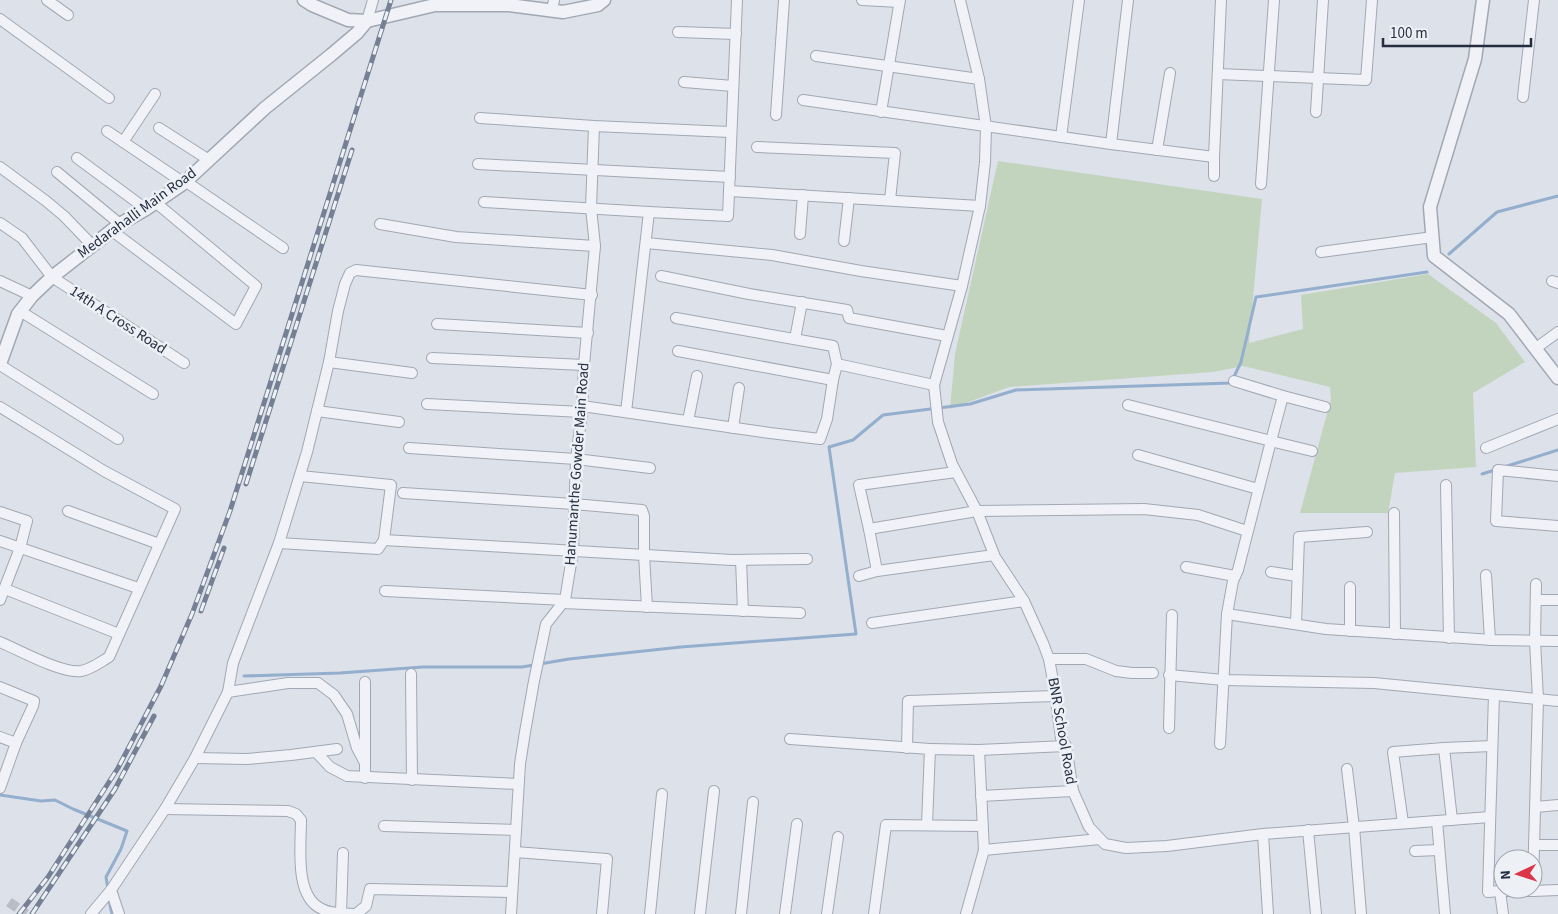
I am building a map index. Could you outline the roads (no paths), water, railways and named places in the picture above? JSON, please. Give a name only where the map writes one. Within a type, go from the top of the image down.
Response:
[{"type":"street","points":[[47,0],[68,15]]},
{"type":"street","points":[[304,0],[348,20],[367,21],[435,5],[553,5],[563,12],[601,2]]},
{"type":"street","points":[[367,21],[373,0]]},
{"type":"street","points":[[484,202],[728,216],[737,0]]},
{"type":"street","points":[[776,115],[784,0]]},
{"type":"street","points":[[863,0],[900,1],[881,112]]},
{"type":"street","points":[[837,364],[934,385],[962,286],[980,206],[985,162],[986,127],[979,79],[960,0]]},
{"type":"street","points":[[1061,137],[1078,0]]},
{"type":"street","points":[[1111,144],[1128,0]]},
{"type":"street","points":[[1214,176],[1221,0]]},
{"type":"street","points":[[1261,184],[1274,0]]},
{"type":"street","points":[[1316,112],[1323,0]]},
{"type":"street","points":[[1218,74],[1366,80],[1372,0]]},
{"type":"street","points":[[1483,0],[1475,59],[1430,207],[1434,256],[1509,314],[1558,378]]},
{"type":"street","points":[[1523,97],[1534,0]]},
{"type":"street","points":[[0,18],[109,98]]},
{"type":"street","name":"Medarahalli Main Road","points":[[0,364],[3,347],[18,314],[32,296],[52,277],[115,227],[184,182],[265,108],[351,38],[367,21]]},
{"type":"street","points":[[678,32],[736,34]]},
{"type":"street","points":[[816,56],[979,79]]},
{"type":"street","points":[[1157,150],[1170,73]]},
{"type":"street","points":[[684,82],[733,86]]},
{"type":"street","points":[[123,142],[155,94]]},
{"type":"street","points":[[803,100],[986,127],[1214,157]]},
{"type":"street","points":[[480,118],[594,126],[730,132]]},
{"type":"street","name":"Hanumanthe Gowder Main Road","points":[[511,914],[518,784],[531,698],[546,624],[563,602],[573,551],[576,459],[582,409],[584,365],[592,295],[595,246],[591,208],[594,126]]},
{"type":"street","points":[[159,128],[209,160]]},
{"type":"street","points":[[107,131],[282,248]]},
{"type":"street","points":[[757,146],[895,153],[890,200]]},
{"type":"street","points":[[57,172],[115,227],[236,324],[256,286],[151,205],[77,158]]},
{"type":"street","points":[[478,164],[730,177]]},
{"type":"street","points":[[0,167],[52,206],[92,245]]},
{"type":"street","points":[[729,191],[980,206]]},
{"type":"street","points":[[800,234],[803,195]]},
{"type":"street","points":[[844,241],[849,198]]},
{"type":"street","points":[[626,412],[650,212]]},
{"type":"street","name":"14th A Cross Road","points":[[0,223],[13,230],[22,238],[52,277],[184,364]]},
{"type":"street","points":[[380,224],[456,236],[595,246]]},
{"type":"street","points":[[1320,252],[1433,237]]},
{"type":"street","points":[[646,243],[772,255],[962,286]]},
{"type":"street","points":[[91,914],[111,890],[165,809],[195,758],[228,692],[233,663],[279,543],[300,476],[329,362],[345,284],[350,273],[356,270],[592,295]]},
{"type":"street","points":[[661,276],[847,310],[849,318],[947,336]]},
{"type":"street","points":[[0,281],[32,296]]},
{"type":"street","points":[[795,339],[802,302]]},
{"type":"street","points":[[20,312],[153,394]]},
{"type":"street","points":[[427,404],[626,412],[820,439],[827,419],[837,364],[833,346],[676,318]]},
{"type":"street","points":[[437,324],[588,333]]},
{"type":"street","points":[[1536,348],[1558,332]]},
{"type":"street","points":[[678,351],[833,380]]},
{"type":"street","points":[[432,358],[584,365]]},
{"type":"street","points":[[329,362],[412,373]]},
{"type":"street","points":[[0,364],[118,439]]},
{"type":"street","points":[[688,421],[697,376]]},
{"type":"street","points":[[1234,381],[1325,406]]},
{"type":"street","name":"BNR School Road","points":[[934,385],[938,422],[956,472],[977,511],[994,555],[1024,601],[1049,660],[1061,738],[1066,746],[1073,791],[1089,826],[1100,839]]},
{"type":"street","points":[[733,428],[739,388]]},
{"type":"street","points":[[1220,744],[1227,614],[1233,580],[1284,396]]},
{"type":"street","points":[[1128,405],[1312,451]]},
{"type":"street","points":[[0,407],[104,471],[175,508],[109,657],[93,667],[81,671],[64,670],[0,642]]},
{"type":"street","points":[[317,411],[399,422]]},
{"type":"street","points":[[1486,448],[1558,419]]},
{"type":"street","points":[[409,448],[576,459],[650,468]]},
{"type":"street","points":[[1138,455],[1258,488]]},
{"type":"street","points":[[1558,476],[1498,470],[1496,521],[1558,526]]},
{"type":"street","points":[[877,571],[859,485],[956,472]]},
{"type":"street","points":[[279,543],[378,549],[384,540],[391,485],[300,476]]},
{"type":"street","points":[[1446,485],[1448,638]]},
{"type":"street","points":[[403,493],[642,510],[644,516],[647,607]]},
{"type":"street","points":[[869,529],[977,511],[1144,508],[1198,514],[1247,531]]},
{"type":"street","points":[[68,511],[159,544]]},
{"type":"street","points":[[0,512],[27,521],[20,548],[0,600]]},
{"type":"street","points":[[1394,513],[1395,634]]},
{"type":"street","points":[[1296,624],[1299,537],[1367,532]]},
{"type":"street","points":[[384,540],[742,560],[807,559]]},
{"type":"street","points":[[0,541],[138,588]]},
{"type":"street","points":[[859,576],[877,571],[994,555]]},
{"type":"street","points":[[742,560],[743,611]]},
{"type":"street","points":[[1186,567],[1235,576]]},
{"type":"street","points":[[1271,572],[1297,576]]},
{"type":"street","points":[[1486,575],[1490,640]]},
{"type":"street","points":[[1534,849],[1538,699],[1535,641],[1536,584]]},
{"type":"street","points":[[1350,587],[1350,631]]},
{"type":"street","points":[[5,589],[119,634]]},
{"type":"street","points":[[385,591],[647,607],[800,613]]},
{"type":"street","points":[[1536,600],[1558,600]]},
{"type":"street","points":[[872,623],[1024,601]]},
{"type":"street","points":[[1227,614],[1350,631],[1448,638],[1558,641]]},
{"type":"street","points":[[1168,728],[1172,616]]},
{"type":"street","points":[[1049,660],[1086,659],[1116,671],[1153,673]]},
{"type":"street","points":[[412,674],[412,780]]},
{"type":"street","points":[[1169,676],[1224,680],[1374,683],[1558,700]]},
{"type":"street","points":[[365,682],[365,778]]},
{"type":"street","points":[[228,692],[288,683],[318,683],[334,695],[347,714],[357,748],[365,763]]},
{"type":"street","points":[[0,687],[34,701],[34,706],[16,743],[0,788]]},
{"type":"street","points":[[1493,892],[1488,892],[1494,695]]},
{"type":"street","points":[[907,748],[908,701],[1055,696]]},
{"type":"street","points":[[0,737],[16,743]]},
{"type":"street","points":[[790,739],[930,749],[979,750],[1066,746]]},
{"type":"street","points":[[1403,823],[1393,752],[1492,746]]},
{"type":"street","points":[[1444,748],[1452,820]]},
{"type":"street","points":[[195,758],[247,759],[337,749]]},
{"type":"street","points":[[927,825],[930,749]]},
{"type":"street","points":[[966,914],[984,850],[979,750]]},
{"type":"street","points":[[316,752],[322,760],[337,772],[347,776],[518,784]]},
{"type":"street","points":[[1347,769],[1361,914]]},
{"type":"street","points":[[700,914],[714,791]]},
{"type":"street","points":[[981,796],[1073,791]]},
{"type":"street","points":[[650,914],[662,794]]},
{"type":"street","points":[[740,914],[753,802]]},
{"type":"street","points":[[1536,807],[1558,806]]},
{"type":"street","points":[[165,809],[288,811],[296,814],[301,820],[301,878],[306,894],[320,909],[329,913],[354,914],[366,906],[370,889],[512,892]]},
{"type":"street","points":[[984,850],[1100,839],[1104,844],[1126,848],[1167,846],[1263,834],[1490,817]]},
{"type":"street","points":[[1437,821],[1445,914]]},
{"type":"street","points":[[785,914],[797,824]]},
{"type":"street","points":[[874,914],[886,825],[982,826]]},
{"type":"street","points":[[384,826],[516,830]]},
{"type":"street","points":[[1308,830],[1316,914]]},
{"type":"street","points":[[1263,834],[1268,914]]},
{"type":"street","points":[[827,914],[838,837]]},
{"type":"street","points":[[1534,845],[1558,845]]},
{"type":"street","points":[[1414,851],[1439,850]]},
{"type":"street","points":[[515,852],[607,859],[602,914]]},
{"type":"street","points":[[341,913],[343,853]]},
{"type":"street","points":[[1543,889],[1558,890]]},
{"type":"street","points":[[111,890],[119,914]]},
{"type":"street","points":[[1501,899],[1503,914]]},
{"type":"waterway","points":[[1449,254],[1497,212],[1558,196]]},
{"type":"waterway","points":[[244,676],[340,673],[423,667],[522,667],[569,659],[681,647],[856,634],[829,447],[853,440],[883,415],[970,404],[1016,390],[1231,383],[1241,362],[1256,297],[1427,272]]},
{"type":"waterway","points":[[1504,467],[1558,450]]},
{"type":"waterway","points":[[1482,474],[1495,470]]},
{"type":"waterway","points":[[0,795],[41,801],[55,800],[127,831],[121,849],[106,877],[108,889]]},
{"type":"waterway","points":[[109,900],[112,914]]},
{"type":"tunnel","points":[[9,902],[26,914]]},
{"type":"railway","points":[[19,914],[48,877],[118,768],[161,686],[192,614],[230,511],[391,0]]},
{"type":"railway","points":[[246,484],[352,150]]},
{"type":"railway","points":[[201,611],[224,548]]},
{"type":"railway","points":[[32,914],[115,789],[154,716]]}]
